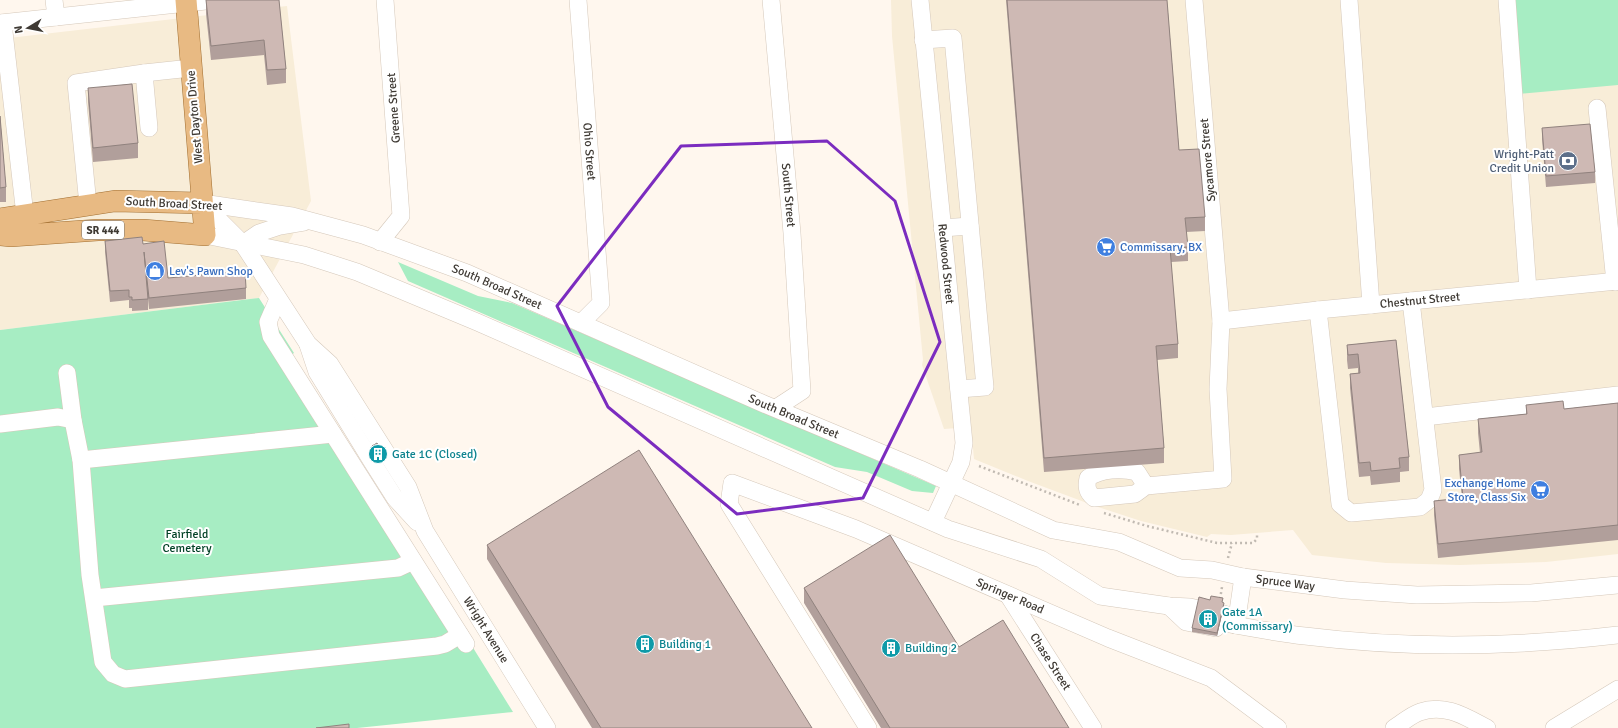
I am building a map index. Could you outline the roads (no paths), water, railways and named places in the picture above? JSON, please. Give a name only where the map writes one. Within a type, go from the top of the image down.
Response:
[{"type":"main road","name":"West Dayton Drive","points":[[186,2],[205,235]]},
{"type":"main road","name":"South Broad Street","points":[[0,219],[115,201],[202,203]]},
{"type":"main road","name":"SR 444","points":[[0,235],[11,236],[98,230],[143,230],[205,235]]},
{"type":"street","points":[[54,0],[56,17]]},
{"type":"street","points":[[25,214],[1,23],[215,0]]},
{"type":"street","name":"Greene Street","points":[[380,242],[401,216],[385,0]]},
{"type":"street","name":"Ohio Street","points":[[578,0],[601,304],[581,323]]},
{"type":"street","name":"South Street","points":[[771,0],[792,233],[802,391],[776,408]]},
{"type":"street","name":"Redwood Street","points":[[920,0],[964,443],[959,487],[933,522]]},
{"type":"street","name":"Sycamore Street","points":[[1146,486],[1223,479],[1218,389],[1221,321],[1194,0]]},
{"type":"street","points":[[1349,0],[1371,305]]},
{"type":"street","points":[[1507,0],[1528,290]]},
{"type":"street","points":[[923,40],[953,38],[985,387],[958,390]]},
{"type":"street","points":[[88,205],[76,83],[191,68]]},
{"type":"street","points":[[144,73],[149,128]]},
{"type":"street","points":[[1597,108],[1617,282]]},
{"type":"street","name":"South Broad Street","points":[[202,203],[292,216],[364,235],[467,273],[959,487]]},
{"type":"street","name":"Wright Avenue","points":[[202,203],[243,244],[308,344],[317,372],[371,460],[395,498],[425,531],[545,727]]},
{"type":"street","points":[[243,244],[259,233],[280,226],[310,221]]},
{"type":"street","points":[[942,228],[970,226]]},
{"type":"street","points":[[205,235],[243,244],[304,255],[357,272],[477,322],[948,529],[1041,559],[1100,596],[1169,606],[1188,616],[1305,636],[1416,644],[1512,644],[1618,635]]},
{"type":"street","name":"Chestnut Street","points":[[1221,321],[1318,310],[1617,282]]},
{"type":"street","points":[[67,373],[73,420],[81,460],[90,575],[104,662],[113,674],[126,679],[437,646],[463,640],[271,336],[268,322],[278,299]]},
{"type":"street","points":[[1318,310],[1340,504],[1351,513],[1420,507],[1429,500],[1433,490],[1411,301]]},
{"type":"street","points":[[1425,417],[1618,395]]},
{"type":"street","points":[[0,424],[58,417],[73,420]]},
{"type":"street","points":[[81,460],[333,434]]},
{"type":"street","name":"Springer Road","points":[[868,728],[729,504],[732,483],[856,529],[1108,638],[1211,678],[1278,728]]},
{"type":"street","name":"Spruce Way","points":[[959,487],[1053,530],[1119,542],[1180,568],[1212,570],[1243,577],[1345,590],[1417,595],[1531,593],[1618,585]]},
{"type":"street","points":[[94,598],[398,568],[413,561]]},
{"type":"street","points":[[1236,625],[1243,577]]},
{"type":"street","name":"Chase Street","points":[[1008,595],[1093,728]]},
{"type":"street","points":[[1554,728],[1615,695]]},
{"type":"street","points":[[1394,728],[1419,712],[1437,708],[1453,711],[1472,723],[1487,728]]},
{"type":"place","name":"Wright-Patt Credit Union","points":[[1568,161]]},
{"type":"place","name":"Commissary, BX","points":[[1106,247]]},
{"type":"place","name":"Lev's Pawn Shop","points":[[155,271]]},
{"type":"place","name":"Gate 1C (Closed)","points":[[378,454]]},
{"type":"place","name":"Exchange Home Store, Class Six","points":[[1540,490]]},
{"type":"place","name":"Gate 1A (Commissary)","points":[[1208,619]]},
{"type":"place","name":"Building 1","points":[[645,644]]},
{"type":"place","name":"Building 2","points":[[891,648]]},
{"type":"park label","name":"Fairfield Cemetery","points":[[187,541]]}]
